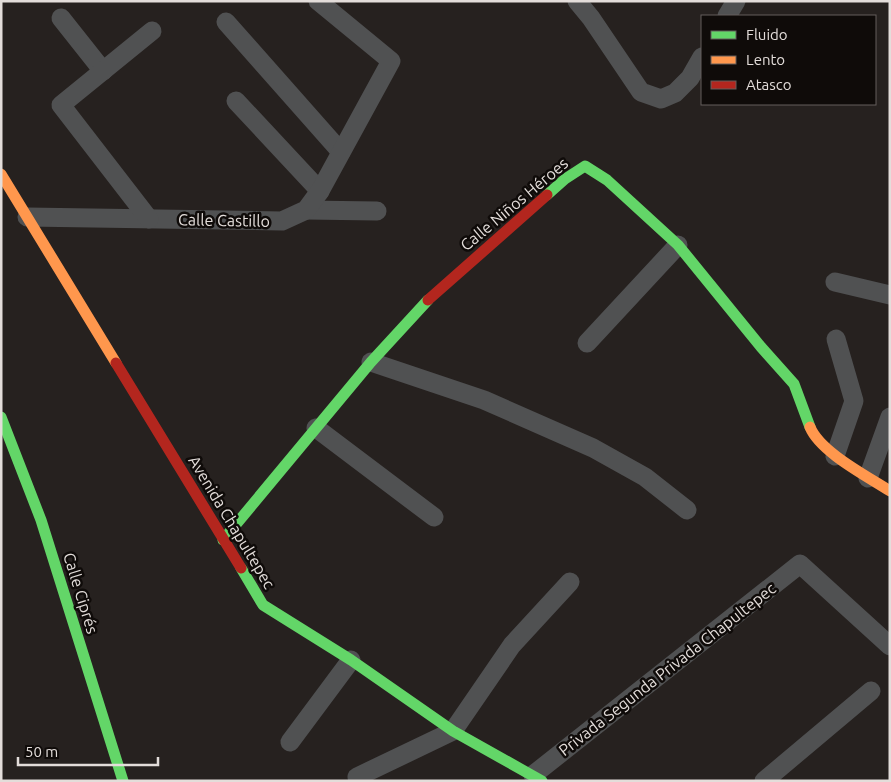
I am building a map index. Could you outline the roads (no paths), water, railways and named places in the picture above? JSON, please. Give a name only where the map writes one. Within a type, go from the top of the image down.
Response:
[{"type":"street","name":"Calle Castillo","points":[[28,217],[282,221],[306,210],[320,191],[391,61],[318,1]]},
{"type":"street","points":[[577,1],[591,18],[641,92],[661,99],[675,93],[690,78],[701,59]]},
{"type":"street","points":[[728,15],[736,1]]},
{"type":"street","points":[[61,18],[103,71]]},
{"type":"street","points":[[226,22],[341,152]]},
{"type":"street","points":[[150,219],[62,105],[152,30]]},
{"type":"street","points":[[236,101],[320,191]]},
{"type":"street","name":"Calle Niños Héroes","points":[[223,540],[371,362],[432,296],[565,178],[585,166],[607,180],[678,245],[761,347],[794,384],[813,434],[835,456],[890,491]]},
{"type":"street","name":"Avenida Chapultepec","points":[[1,174],[263,605],[351,660],[453,731],[537,778]]},
{"type":"street","points":[[306,210],[377,210]]},
{"type":"street","points":[[587,343],[678,245]]},
{"type":"street","points":[[834,282],[890,295]]},
{"type":"street","points":[[835,456],[854,401],[836,339]]},
{"type":"street","points":[[371,362],[484,400],[593,448],[645,477],[687,510]]},
{"type":"street","name":"Calle Ciprés","points":[[1,417],[41,520],[120,778]]},
{"type":"street","points":[[868,478],[890,417]]},
{"type":"street","points":[[316,428],[434,517]]},
{"type":"street","name":"Privada Segunda Privada Chapultepec","points":[[537,778],[800,564],[890,646]]},
{"type":"street","points":[[356,777],[453,731],[512,646],[570,582]]},
{"type":"street","points":[[290,742],[351,660]]},
{"type":"street","points":[[764,781],[871,691]]}]
